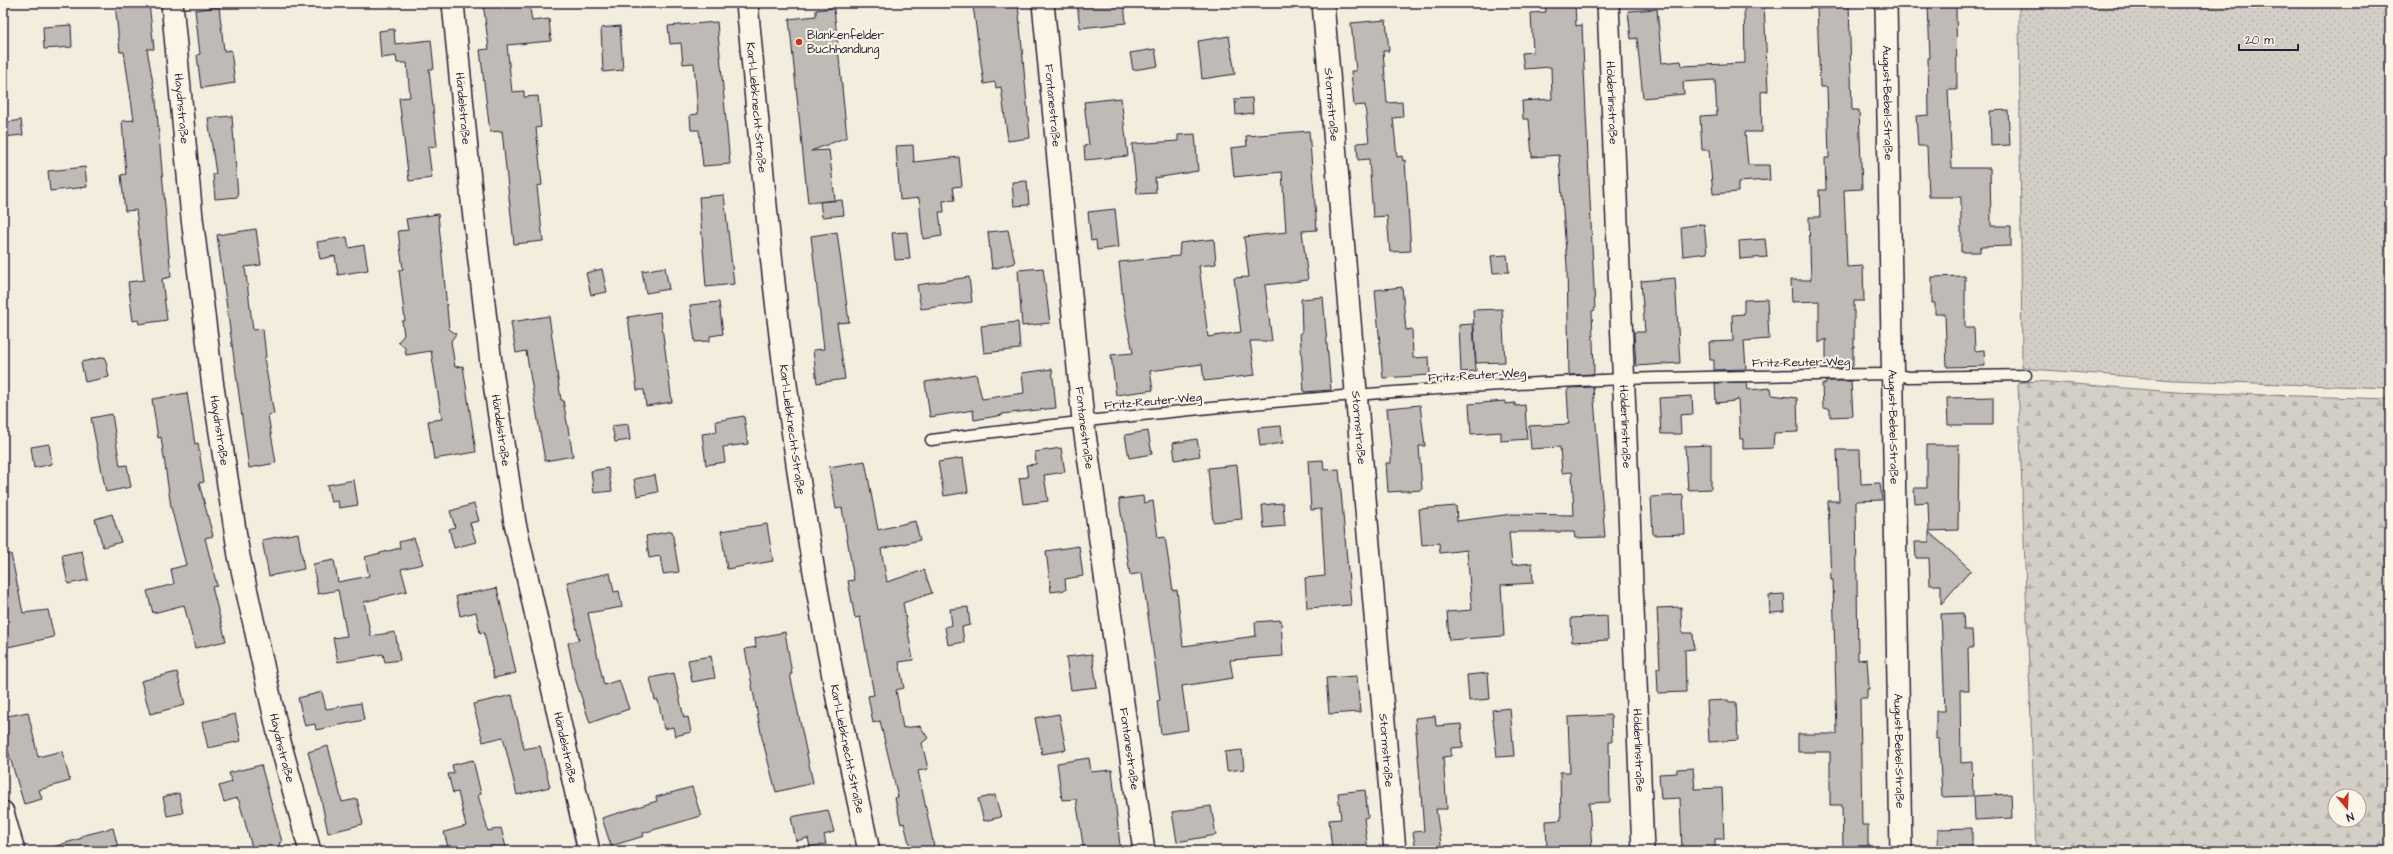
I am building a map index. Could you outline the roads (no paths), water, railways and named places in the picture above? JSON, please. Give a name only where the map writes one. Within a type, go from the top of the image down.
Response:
[{"type":"street","name":"Haydnstraße","points":[[172,3],[192,226],[213,387],[239,556],[280,742],[310,851]]},
{"type":"street","name":"Händelstraße","points":[[453,3],[472,201],[491,363],[515,523],[590,851]]},
{"type":"street","name":"Karl-Liebknecht-Straße","points":[[747,3],[764,177],[796,457],[843,734],[869,851]]},
{"type":"street","name":"Fontanestraße","points":[[1043,3],[1083,420],[1144,851]]},
{"type":"street","name":"Stormstraße","points":[[1323,3],[1394,851]]},
{"type":"street","name":"Hölderlinstraße","points":[[1608,3],[1643,851]]},
{"type":"street","name":"August-Bebel-Straße","points":[[1886,3],[1891,374],[1901,851]]},
{"type":"street","points":[[3,812],[14,851]]},
{"type":"lane","name":"Fritz-Reuter-Weg","points":[[930,440],[1083,420],[1356,395],[1624,379],[1891,374],[1909,377],[2026,375]]},
{"type":"place","name":"Blankenfelder Buchhandlung","points":[[799,42]]}]
